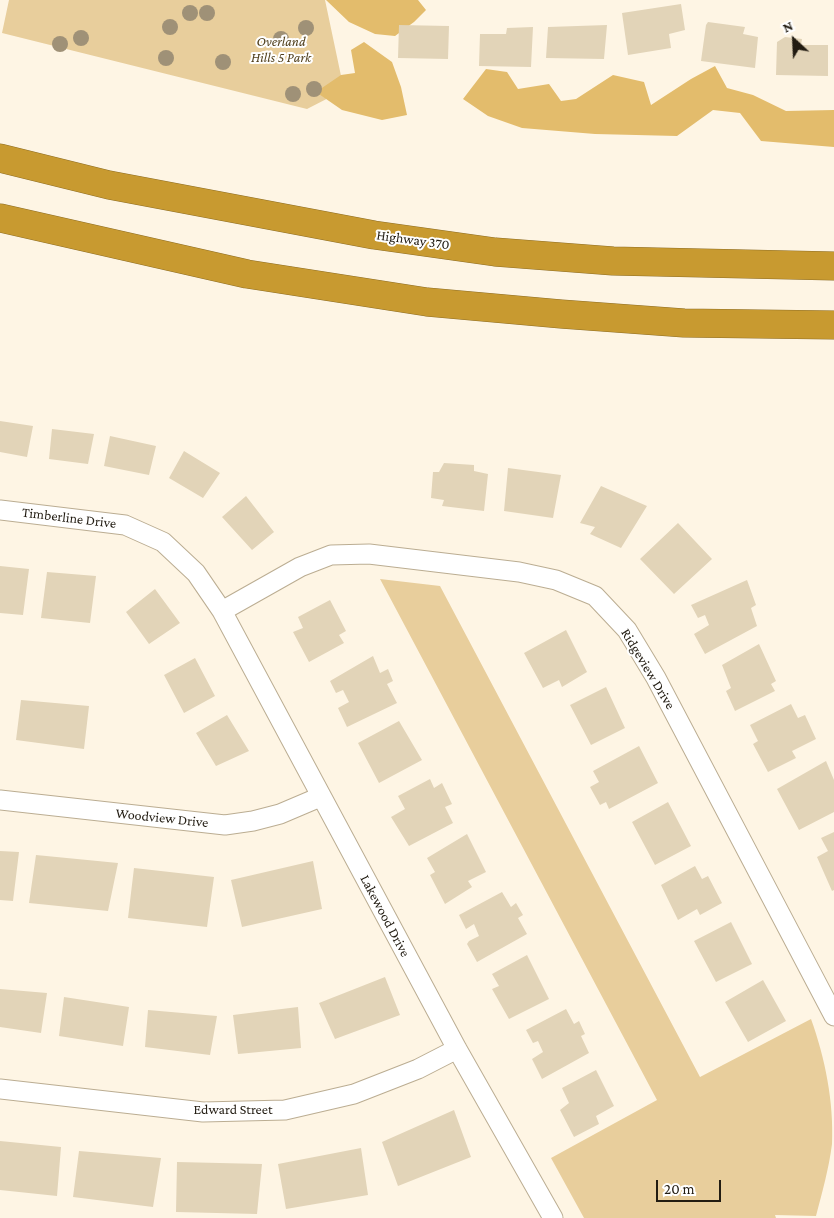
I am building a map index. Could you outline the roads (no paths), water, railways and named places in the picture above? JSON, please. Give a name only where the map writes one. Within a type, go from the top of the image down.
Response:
[{"type":"highway","name":"Highway 370","points":[[0,158],[109,185],[374,235],[494,252],[613,261],[834,266]]},
{"type":"highway","points":[[0,218],[247,274],[427,302],[684,323],[834,324]]},
{"type":"street","name":"Timberline Drive","points":[[0,510],[125,525],[163,542],[196,573],[222,611]]},
{"type":"street","name":"Ridgeview Drive","points":[[222,611],[300,567],[331,555],[369,554],[519,572],[556,580],[595,596],[627,630],[656,678],[834,1016]]},
{"type":"street","name":"Lakewood Drive","points":[[222,611],[320,797],[457,1049],[553,1218]]},
{"type":"street","name":"Woodview Drive","points":[[0,800],[225,825],[253,821],[280,814],[320,797]]},
{"type":"street","name":"Edward Street","points":[[0,1089],[203,1112],[285,1110],[354,1094],[418,1068],[457,1049]]},
{"type":"park label","name":"Overland Hills 5 Park","points":[[281,50]]}]
